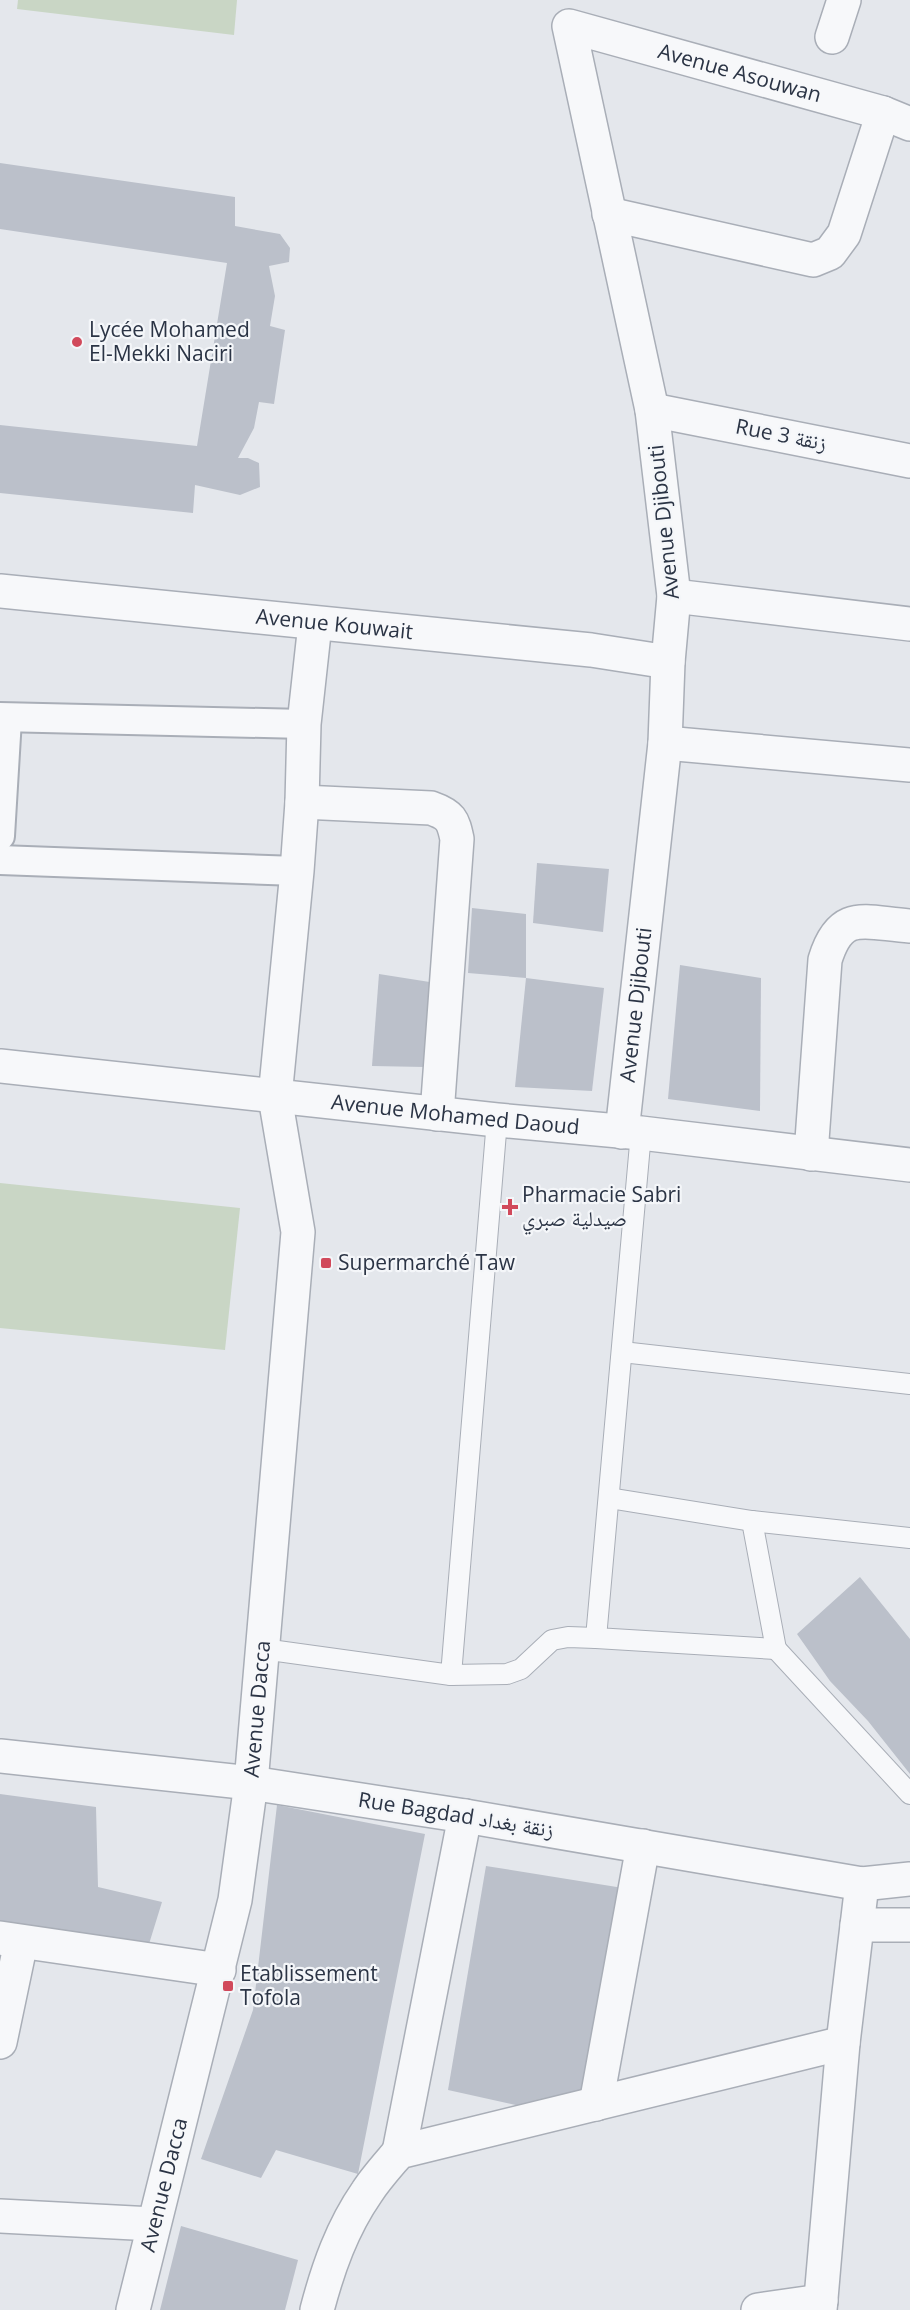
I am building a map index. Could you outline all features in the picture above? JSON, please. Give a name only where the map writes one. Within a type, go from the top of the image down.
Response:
[{"type":"street","points":[[832,37],[844,0]]},
{"type":"street","name":"Avenue Asouwan","points":[[569,26],[896,119]]},
{"type":"street","name":"Avenue Djibouti","points":[[569,26],[652,410],[674,596],[668,662],[665,743],[631,1132]]},
{"type":"street","points":[[609,214],[813,260],[830,253],[844,234],[896,119]]},
{"type":"street","name":"Rue 3 زنقة","points":[[652,410],[910,460]]},
{"type":"street","name":"Avenue Kouwait","points":[[0,591],[591,650],[668,662]]},
{"type":"street","points":[[674,596],[910,624]]},
{"type":"street","name":"Avenue Dacca","points":[[133,2310],[235,1900],[251,1783],[298,1233],[275,1097],[297,871],[304,724],[315,624]]},
{"type":"street","points":[[0,836],[3,718],[304,724]]},
{"type":"street","points":[[665,743],[910,765]]},
{"type":"street","points":[[302,802],[431,808],[443,812],[454,821],[457,839],[437,1114]]},
{"type":"street","points":[[0,860],[297,871]]},
{"type":"street","points":[[811,1154],[825,960],[831,942],[841,927],[853,922],[910,926]]},
{"type":"street","name":"Avenue Mohamed Daoud","points":[[0,1066],[437,1114],[631,1132],[910,1165]]},
{"type":"street","name":"Rue Bagdad زنقة بغداد","points":[[0,1756],[251,1783],[465,1816],[862,1884],[910,1879]]},
{"type":"street","points":[[317,2310],[327,2272],[343,2232],[367,2192],[399,2152],[465,1816]]},
{"type":"street","points":[[596,2104],[643,1846]]},
{"type":"street","points":[[758,2310],[820,2305],[843,2043],[862,1884]]},
{"type":"street","points":[[857,1925],[910,1925]]},
{"type":"street","points":[[0,2042],[10,1940],[219,1970]]},
{"type":"street","points":[[399,2152],[843,2043]]},
{"type":"street","points":[[0,2217],[153,2224]]},
{"type":"lane","points":[[451,1675],[497,1120]]},
{"type":"lane","points":[[596,1638],[622,1352],[631,1132]]},
{"type":"lane","points":[[622,1352],[910,1384]]},
{"type":"lane","points":[[609,1498],[752,1521],[910,1538]]},
{"type":"lane","points":[[752,1521],[776,1649],[910,1794]]},
{"type":"lane","points":[[263,1649],[451,1675],[507,1674],[521,1669],[552,1640],[568,1637],[776,1649]]},
{"type":"green space","points":[[18,0],[237,0],[234,35],[17,9]]},
{"type":"green space","points":[[0,1183],[240,1208],[225,1350],[0,1328]]},
{"type":"building","points":[[0,163],[235,197],[235,226],[280,234],[290,248],[289,262],[269,266],[275,296],[270,326],[285,330],[274,404],[259,402],[254,428],[238,458],[248,458],[259,463],[260,487],[240,495],[195,485],[193,513],[0,493],[0,425],[197,446],[227,263],[0,229]]},
{"type":"building","points":[[537,863],[609,869],[603,932],[533,923]]},
{"type":"building","points":[[472,908],[526,914],[526,978],[468,973]]},
{"type":"building","points":[[680,965],[761,978],[760,1111],[668,1099]]},
{"type":"building","points":[[379,974],[436,983],[425,1067],[372,1066]]},
{"type":"building","points":[[526,978],[604,988],[592,1091],[515,1087]]},
{"type":"building","points":[[860,1577],[910,1639],[910,1774],[868,1721],[830,1681],[797,1634]]},
{"type":"building","points":[[0,1794],[96,1807],[98,1887],[162,1902],[149,1944],[0,1932]]},
{"type":"building","points":[[277,1805],[425,1834],[358,2174],[276,2150],[261,2178],[201,2159],[253,2010]]},
{"type":"building","points":[[486,1866],[623,1888],[583,2093],[520,2106],[448,2090]]},
{"type":"building","points":[[181,2226],[298,2260],[285,2310],[160,2310]]},
{"type":"place","name":"Lycée Mohamed El-Mekki Naciri","points":[[77,342]]},
{"type":"place","name":"Pharmacie Sabri صيدلية صبري","points":[[510,1207]]},
{"type":"place","name":"Supermarché Taw","points":[[326,1263]]},
{"type":"place","name":"Etablissement Tofola","points":[[228,1986]]}]
